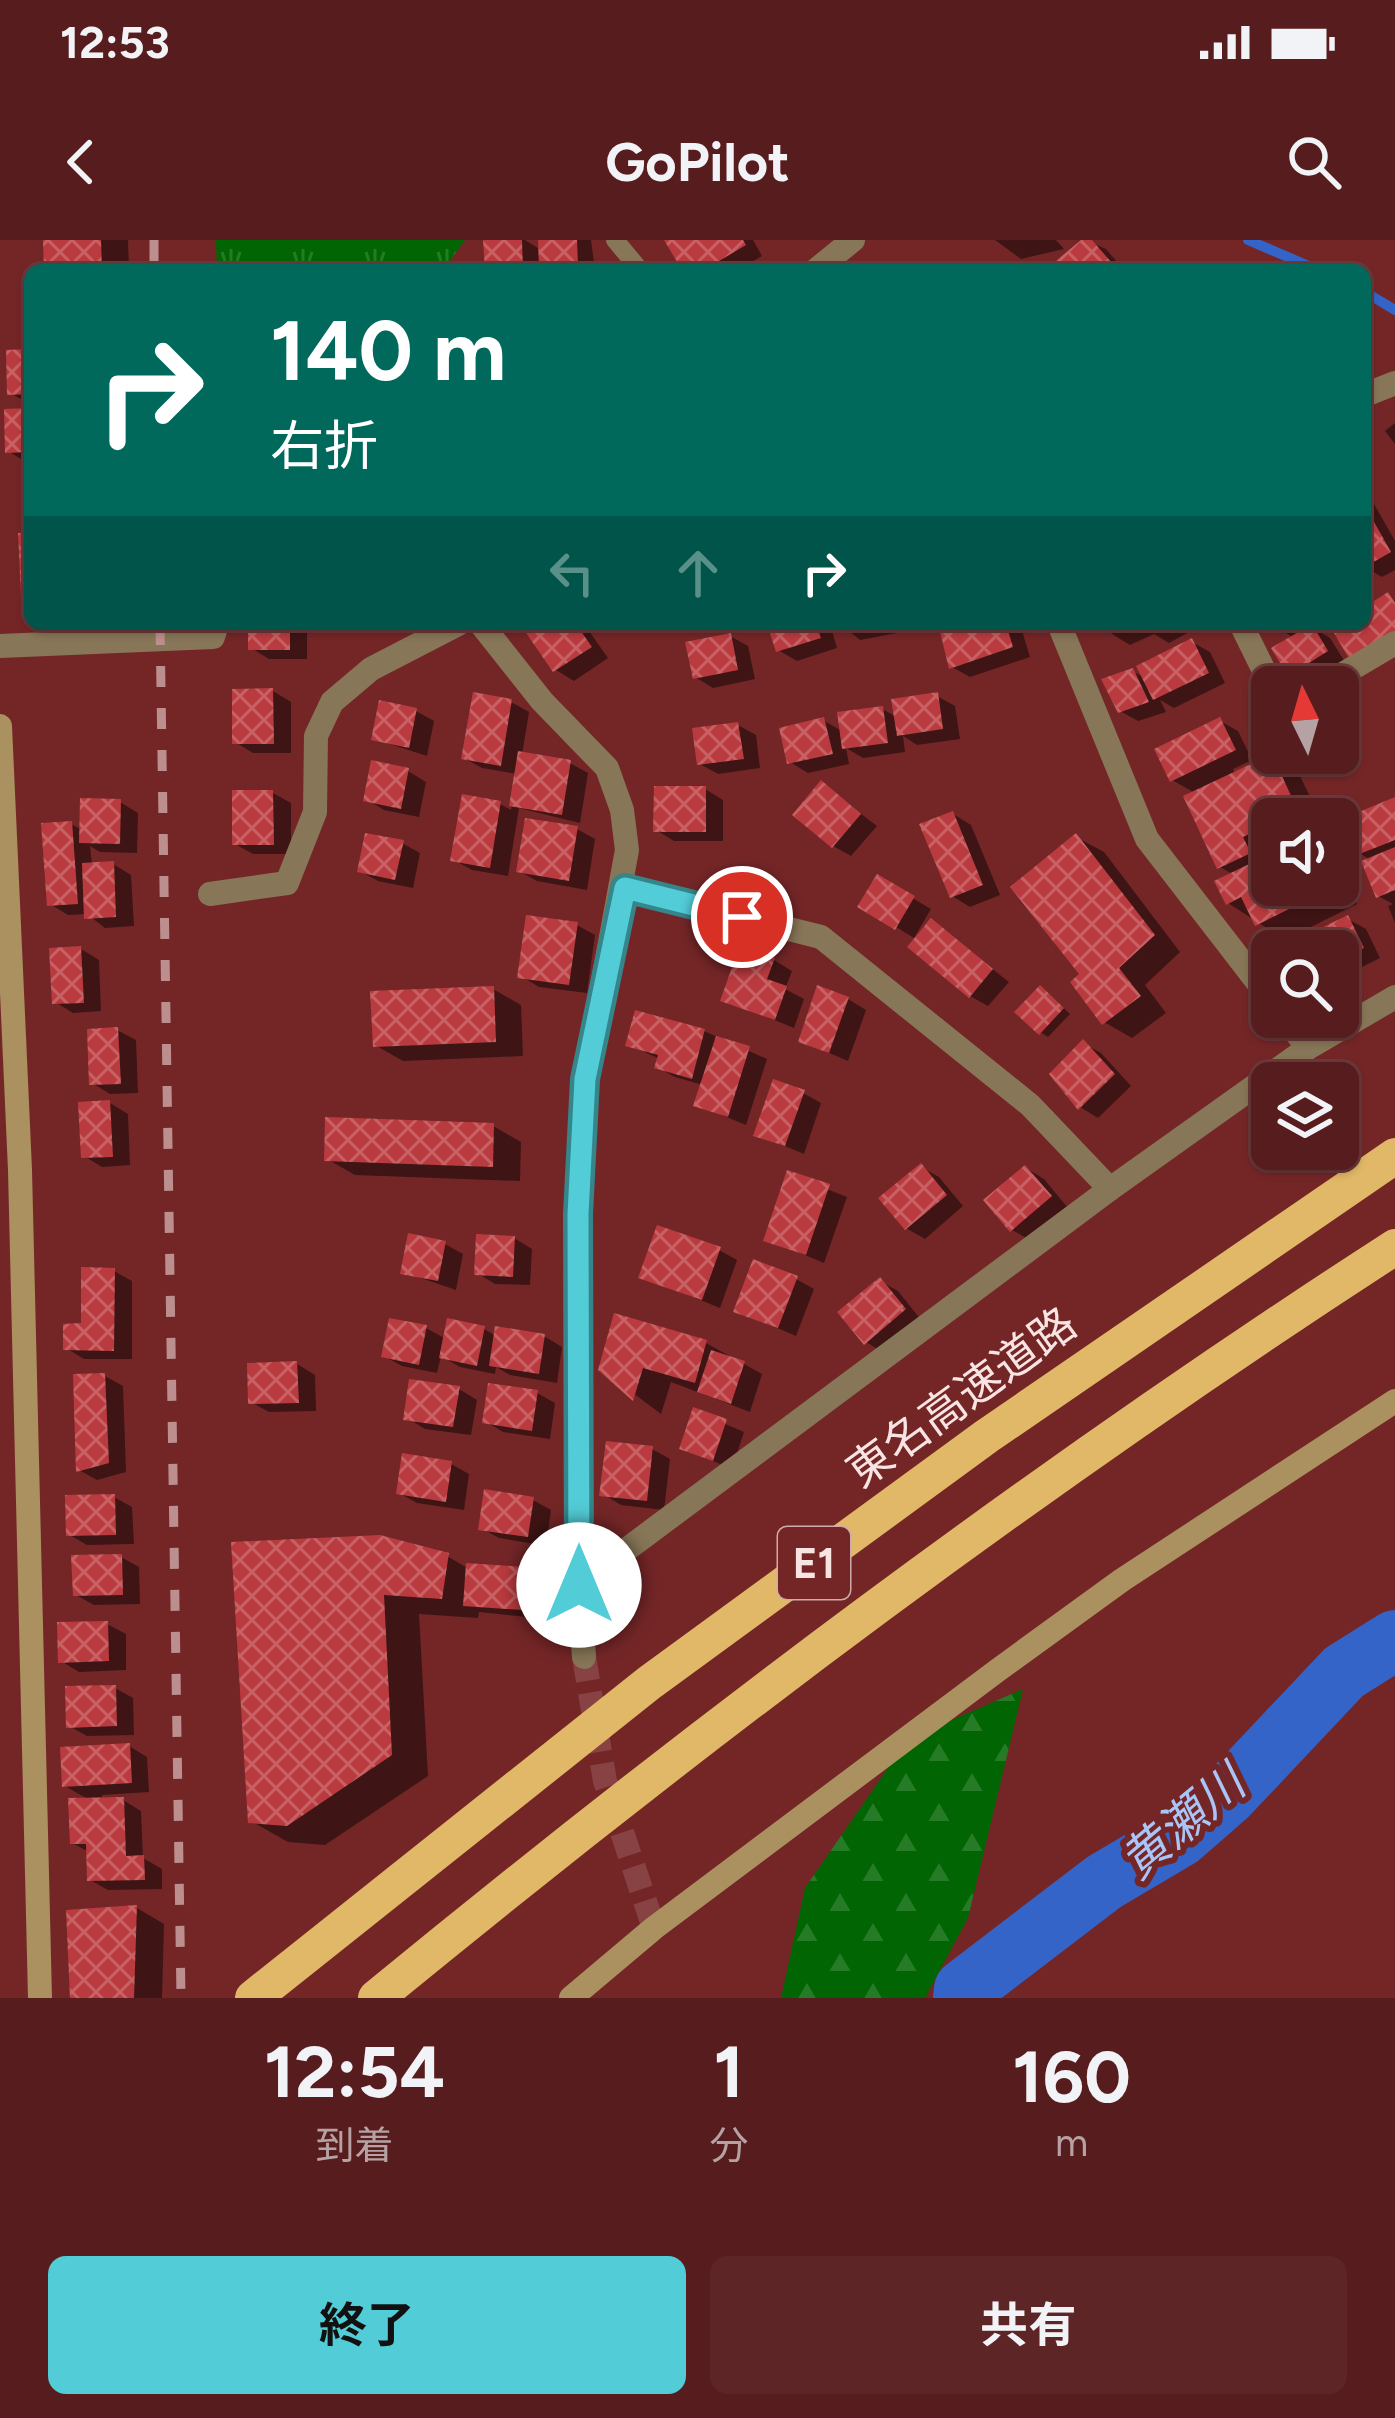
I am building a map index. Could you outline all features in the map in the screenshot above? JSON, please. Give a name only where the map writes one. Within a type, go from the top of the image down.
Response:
[{"type":"highway","name":"東名高速道路","points":[[253,1998],[649,1683],[1005,1423],[1395,1156]]},
{"type":"highway","name":"E1","points":[[376,1998],[690,1749],[1007,1514],[1395,1247]]},
{"type":"main road","points":[[0,725],[40,1998]]},
{"type":"main road","points":[[571,1998],[654,1928],[1052,1631],[1395,1401]]},
{"type":"street","points":[[823,264],[853,240]]},
{"type":"street","points":[[0,646],[213,637],[215,630]]},
{"type":"street","points":[[210,894],[287,883],[315,812],[316,736],[332,702],[371,669],[446,630]]},
{"type":"street","points":[[487,630],[542,701],[607,768],[622,810],[625,888],[585,1079],[578,1214],[579,1585],[584,1657]]},
{"type":"street","points":[[1061,630],[1147,838],[1251,974]]},
{"type":"street","points":[[1244,630],[1262,666]]},
{"type":"street","points":[[1356,666],[1395,643]]},
{"type":"street","points":[[625,888],[821,937],[1030,1105],[1109,1189]]},
{"type":"street","points":[[579,1585],[1109,1189],[1308,1048],[1395,997]]},
{"type":"street","points":[[1300,1038],[1308,1048]]},
{"type":"lane","points":[[615,240],[635,264]]},
{"type":"green space","points":[[216,240],[465,240],[447,264],[217,264]]},
{"type":"green space","points":[[1023,1689],[968,1918],[925,1998],[781,1998],[805,1888],[908,1739]]},
{"type":"building","points":[[43,240],[101,240],[102,264],[44,264]]},
{"type":"building","points":[[483,240],[522,240],[523,264],[485,264]]},
{"type":"building","points":[[538,240],[577,240],[578,264],[539,264]]},
{"type":"building","points":[[664,240],[743,240],[746,245],[714,264],[678,264]]},
{"type":"building","points":[[1081,240],[1092,240],[1113,264],[1052,264]]},
{"type":"building","points":[[24,349],[24,394],[7,395],[6,350]]},
{"type":"building","points":[[24,408],[24,452],[5,453],[4,409]]},
{"type":"building","points":[[1371,517],[1391,552],[1371,564]]},
{"type":"building","points":[[18,533],[24,533],[22,618]]},
{"type":"building","points":[[1388,592],[1395,603],[1395,632],[1350,660],[1332,630],[1371,630],[1371,603]]},
{"type":"building","points":[[248,630],[290,630],[290,650],[248,650]]},
{"type":"building","points":[[524,630],[580,630],[592,647],[553,672]]},
{"type":"building","points":[[769,630],[818,630],[821,638],[776,652]]},
{"type":"building","points":[[940,630],[1008,630],[1013,647],[949,669]]},
{"type":"building","points":[[1302,630],[1316,630],[1328,651],[1304,666],[1282,666],[1271,648]]},
{"type":"building","points":[[731,633],[738,670],[693,679],[685,642]]},
{"type":"building","points":[[1192,638],[1209,673],[1153,700],[1136,666]]},
{"type":"building","points":[[1133,668],[1149,702],[1118,713],[1101,679]]},
{"type":"building","points":[[273,688],[274,744],[232,744],[232,689]]},
{"type":"building","points":[[473,692],[512,699],[501,766],[461,759]]},
{"type":"building","points":[[938,692],[943,729],[897,736],[891,699]]},
{"type":"building","points":[[379,700],[417,708],[409,748],[371,740]]},
{"type":"building","points":[[883,706],[888,743],[842,749],[837,712]]},
{"type":"building","points":[[824,717],[833,754],[787,764],[779,728]]},
{"type":"building","points":[[1220,717],[1236,750],[1170,782],[1154,749]]},
{"type":"building","points":[[738,722],[744,759],[697,765],[692,728]]},
{"type":"building","points":[[518,751],[571,760],[562,815],[509,806]]},
{"type":"building","points":[[371,760],[409,768],[401,809],[363,801]]},
{"type":"building","points":[[1251,764],[1251,774],[1281,774],[1292,798],[1251,798],[1251,833],[1243,837],[1251,853],[1217,869],[1183,796]]},
{"type":"building","points":[[821,780],[861,814],[832,848],[792,815]]},
{"type":"building","points":[[654,786],[706,786],[706,832],[653,832]]},
{"type":"building","points":[[232,790],[273,790],[274,845],[232,845]]},
{"type":"building","points":[[462,794],[501,801],[490,868],[450,861]]},
{"type":"building","points":[[1395,797],[1395,840],[1359,854],[1359,812]]},
{"type":"building","points":[[80,798],[121,799],[120,844],[79,843]]},
{"type":"building","points":[[953,811],[983,885],[950,898],[919,824]]},
{"type":"building","points":[[525,818],[578,826],[569,881],[516,872]]},
{"type":"building","points":[[72,821],[78,904],[47,906],[41,823]]},
{"type":"building","points":[[365,833],[404,840],[395,880],[357,872]]},
{"type":"building","points":[[1076,833],[1155,935],[1119,968],[1141,996],[1102,1025],[1070,982],[1079,974],[1010,887]]},
{"type":"building","points":[[1395,847],[1395,890],[1376,898],[1361,861]]},
{"type":"building","points":[[114,861],[116,917],[84,919],[82,863]]},
{"type":"building","points":[[1251,863],[1251,906],[1295,906],[1255,926],[1241,897],[1226,905],[1214,881]]},
{"type":"building","points":[[877,874],[915,896],[895,930],[857,907]]},
{"type":"building","points":[[526,915],[578,922],[569,985],[517,978]]},
{"type":"building","points":[[1348,915],[1355,930],[1317,930]]},
{"type":"building","points":[[931,918],[993,969],[969,998],[907,947]]},
{"type":"building","points":[[740,945],[775,958],[767,979],[787,986],[775,1020],[720,1001]]},
{"type":"building","points":[[81,946],[84,1003],[52,1004],[49,948]]},
{"type":"building","points":[[817,985],[849,997],[829,1053],[798,1042]]},
{"type":"building","points":[[1040,985],[1064,1008],[1039,1035],[1014,1012]]},
{"type":"building","points":[[494,986],[496,1042],[373,1047],[370,991]]},
{"type":"building","points":[[635,1010],[705,1029],[692,1079],[654,1068],[658,1055],[625,1046]]},
{"type":"building","points":[[118,1027],[121,1084],[89,1085],[87,1029]]},
{"type":"building","points":[[716,1036],[750,1046],[728,1117],[693,1106]]},
{"type":"building","points":[[1083,1039],[1115,1074],[1078,1110],[1049,1074]]},
{"type":"building","points":[[773,1079],[805,1090],[785,1146],[753,1136]]},
{"type":"building","points":[[110,1100],[113,1157],[81,1158],[78,1102]]},
{"type":"building","points":[[325,1117],[494,1123],[493,1167],[324,1161]]},
{"type":"building","points":[[921,1163],[947,1195],[905,1230],[878,1198]]},
{"type":"building","points":[[1025,1165],[1052,1196],[1010,1232],[983,1200]]},
{"type":"building","points":[[787,1170],[830,1184],[806,1255],[763,1241]]},
{"type":"building","points":[[657,1225],[721,1247],[702,1300],[638,1278]]},
{"type":"building","points":[[408,1233],[446,1241],[438,1281],[400,1274]]},
{"type":"building","points":[[476,1234],[515,1236],[513,1277],[474,1275]]},
{"type":"building","points":[[753,1259],[798,1276],[778,1328],[733,1312]]},
{"type":"building","points":[[81,1267],[115,1268],[114,1351],[63,1350],[63,1324],[81,1323]]},
{"type":"building","points":[[880,1277],[906,1309],[864,1345],[837,1312]]},
{"type":"building","points":[[614,1313],[707,1340],[695,1383],[643,1368],[633,1401],[598,1370]]},
{"type":"building","points":[[389,1318],[427,1325],[419,1365],[381,1357]]},
{"type":"building","points":[[447,1318],[485,1326],[477,1366],[439,1358]]},
{"type":"building","points":[[495,1326],[545,1334],[539,1374],[489,1366]]},
{"type":"building","points":[[711,1350],[745,1361],[731,1404],[697,1392]]},
{"type":"building","points":[[297,1361],[299,1403],[248,1404],[247,1363]]},
{"type":"building","points":[[105,1373],[109,1463],[76,1472],[73,1374]]},
{"type":"building","points":[[409,1379],[460,1386],[453,1427],[403,1420]]},
{"type":"building","points":[[488,1383],[538,1390],[532,1431],[482,1423]]},
{"type":"building","points":[[693,1407],[727,1419],[713,1461],[679,1449]]},
{"type":"building","points":[[606,1441],[653,1446],[647,1501],[599,1496]]},
{"type":"building","points":[[402,1453],[452,1461],[446,1502],[396,1494]]},
{"type":"building","points":[[484,1489],[534,1497],[528,1537],[478,1530]]},
{"type":"building","points":[[115,1494],[116,1535],[66,1536],[65,1495]]},
{"type":"building","points":[[380,1535],[449,1553],[442,1599],[384,1595],[392,1755],[287,1826],[248,1823],[231,1542]]},
{"type":"building","points":[[122,1554],[123,1595],[73,1596],[71,1555]]},
{"type":"building","points":[[466,1563],[540,1568],[537,1611],[463,1606]]},
{"type":"building","points":[[108,1621],[109,1661],[58,1663],[57,1622]]},
{"type":"building","points":[[116,1685],[117,1726],[66,1728],[65,1686]]},
{"type":"building","points":[[130,1743],[132,1783],[62,1787],[60,1747]]},
{"type":"building","points":[[124,1797],[126,1856],[144,1855],[145,1880],[87,1881],[86,1844],[70,1844],[68,1798]]},
{"type":"building","points":[[137,1905],[134,1998],[70,1998],[66,1910]]},
{"type":"waterway","points":[[1248,240],[1304,264]]},
{"type":"waterway","points":[[1371,296],[1395,310]]},
{"type":"waterway","name":"黄瀬川","points":[[963,1998],[964,1989],[1104,1882],[1180,1837],[1227,1796],[1344,1672],[1395,1640]]},
{"type":"tunnel","points":[[584,1657],[605,1781],[654,1928]]},
{"type":"railway","points":[[154,240],[154,264]]},
{"type":"railway","points":[[160,630],[181,1998]]},
{"type":"route","points":[[579,1585],[578,1214],[585,1079],[625,888],[742,917]]}]
